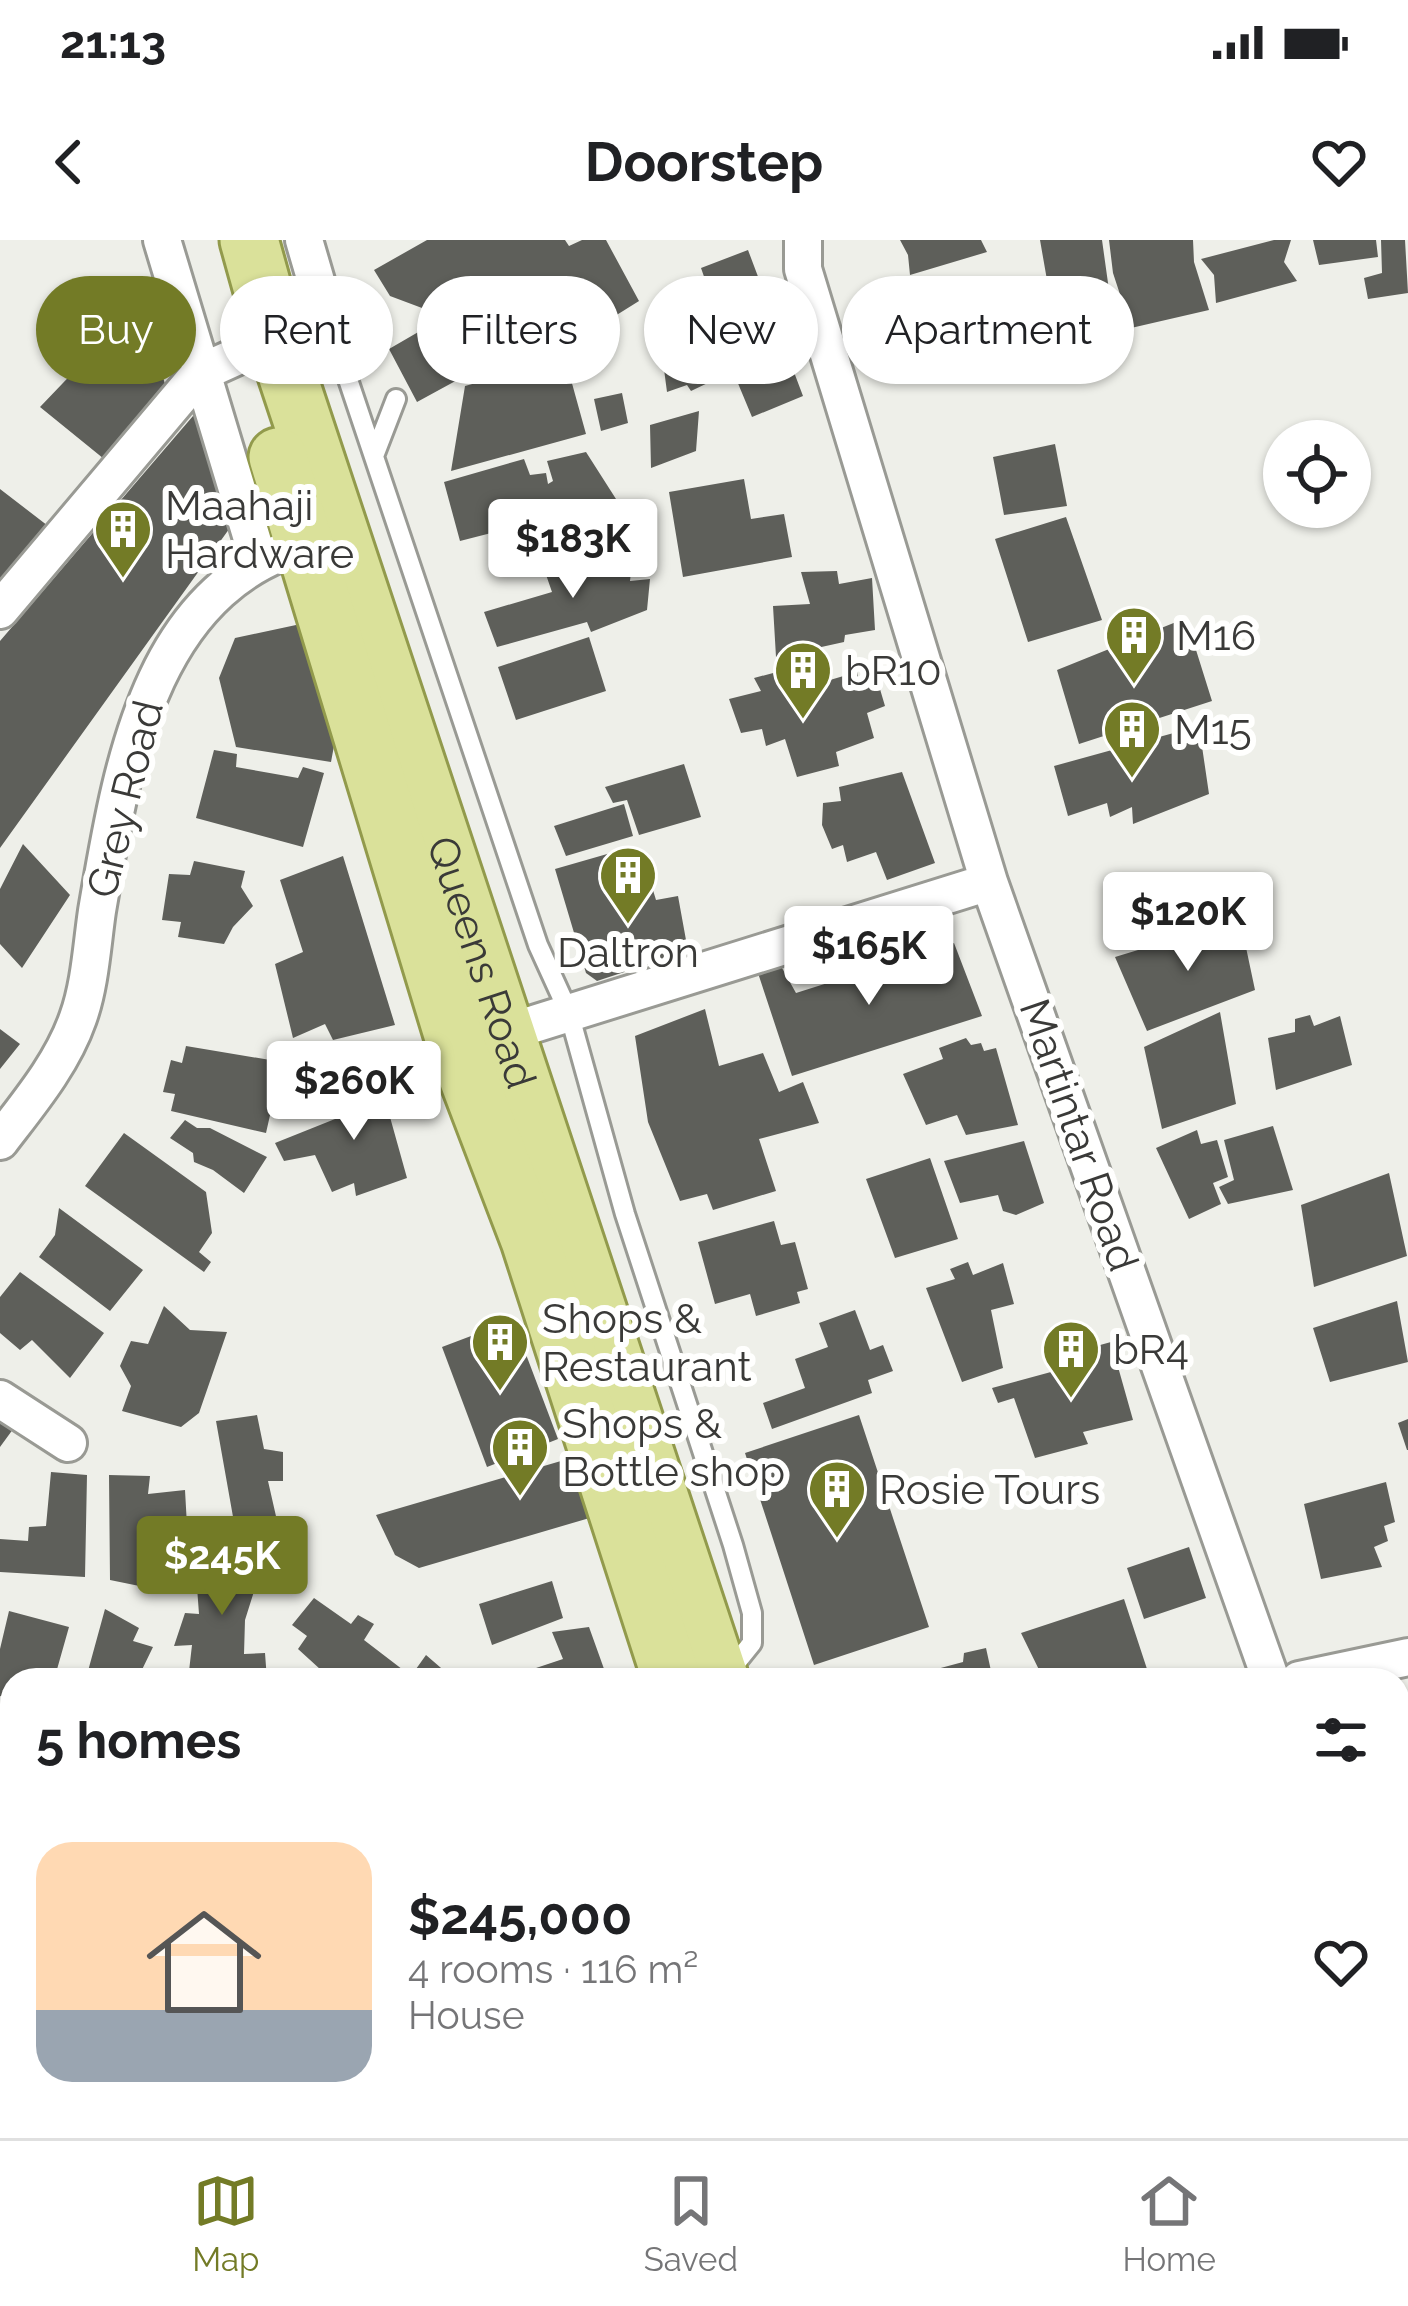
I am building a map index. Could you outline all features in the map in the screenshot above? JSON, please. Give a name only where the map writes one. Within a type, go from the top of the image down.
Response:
[{"type":"main road","name":"Queens Road","points":[[215,240],[223,276]]},
{"type":"main road","name":"Queens Road","points":[[247,276],[249,240]]},
{"type":"main road","name":"Queens Road","points":[[251,384],[458,1051],[530,1240],[668,1668]]},
{"type":"main road","name":"Queens Road","points":[[301,547],[395,608],[505,1033],[717,1668]]},
{"type":"street","points":[[162,240],[220,323]]},
{"type":"street","points":[[304,240],[315,276]]},
{"type":"street","name":"Martintar Road","points":[[803,240],[803,269],[989,882],[1266,1668]]},
{"type":"street","points":[[0,610],[220,378]]},
{"type":"street","name":"Grey Road","points":[[0,1141],[46,1080],[80,1016],[107,853],[141,710],[158,672],[200,608],[301,547]]},
{"type":"street","points":[[505,1033],[989,882]]},
{"type":"street","points":[[0,1400],[68,1443]]},
{"type":"street","points":[[1356,1668],[1408,1657]]},
{"type":"lane","points":[[350,384],[374,456],[395,608],[569,1013],[625,1214],[752,1613],[752,1643],[731,1668]]},
{"type":"lane","points":[[374,456],[396,399]]},
{"type":"building","points":[[427,240],[565,240],[569,246],[582,240],[606,240],[639,301],[620,313],[620,276],[417,276],[417,306],[393,297],[393,276],[378,276],[374,270]]},
{"type":"building","points":[[900,240],[981,240],[987,252],[910,275]]},
{"type":"building","points":[[1040,240],[1102,240],[1107,276],[1046,276]]},
{"type":"building","points":[[1109,240],[1193,240],[1194,262],[1209,310],[1134,327],[1134,276],[1113,273]]},
{"type":"building","points":[[1291,240],[1284,262],[1297,281],[1216,303],[1214,275],[1201,259]]},
{"type":"building","points":[[1313,240],[1376,240],[1378,257],[1319,265]]},
{"type":"building","points":[[1381,240],[1405,240],[1408,293],[1368,299],[1364,278],[1382,273]]},
{"type":"building","points":[[748,250],[758,276],[704,276],[701,268]]},
{"type":"building","points":[[417,333],[417,384],[450,384],[417,402],[393,357],[393,347]]},
{"type":"building","points":[[62,384],[165,384],[167,391],[109,463],[40,407]]},
{"type":"building","points":[[572,384],[586,434],[451,471],[465,386]]},
{"type":"building","points":[[666,384],[706,384],[691,391],[687,385],[667,392]]},
{"type":"building","points":[[738,384],[798,384],[803,396],[752,417]]},
{"type":"building","points":[[622,393],[628,423],[601,431],[594,399]]},
{"type":"building","name":"Maahaji Hardware","points":[[199,409],[237,518],[0,848],[0,641]]},
{"type":"building","points":[[699,411],[696,451],[651,468],[650,425]]},
{"type":"building","points":[[1055,444],[1067,506],[1004,515],[993,457]]},
{"type":"building","points":[[586,452],[616,499],[561,519],[561,534],[509,542],[499,531],[460,541],[444,482],[524,459],[530,475],[546,473],[548,484],[553,481],[547,461]]},
{"type":"building","points":[[744,479],[751,519],[784,514],[792,557],[683,577],[669,492]]},
{"type":"building","points":[[0,489],[52,529],[0,588]]},
{"type":"building","points":[[1066,517],[1102,620],[1028,642],[995,539]]},
{"type":"building","points":[[599,552],[598,568],[632,563],[630,581],[650,579],[647,610],[591,632],[587,622],[497,647],[484,612],[552,592],[543,566]]},
{"type":"building","points":[[837,571],[839,584],[872,578],[875,630],[776,657],[773,606],[810,604],[801,572]]},
{"type":"building","name":"M16","points":[[1186,618],[1212,701],[1079,744],[1057,670]]},
{"type":"building","points":[[310,622],[339,719],[331,762],[236,747],[219,678],[235,638]]},
{"type":"building","points":[[589,637],[606,691],[516,720],[498,667]]},
{"type":"building","name":"bR10","points":[[803,665],[804,676],[827,669],[830,680],[857,672],[859,685],[877,679],[885,706],[867,713],[874,738],[836,752],[839,766],[797,777],[785,739],[766,746],[762,729],[741,733],[729,699],[761,691],[754,678]]},
{"type":"building","name":"M15","points":[[1199,726],[1209,794],[1133,824],[1132,807],[1110,817],[1107,803],[1068,816],[1054,766]]},
{"type":"building","points":[[214,750],[237,754],[236,767],[298,778],[303,767],[324,773],[303,847],[196,818]]},
{"type":"building","points":[[684,764],[701,817],[639,835],[627,800],[613,803],[605,787]]},
{"type":"building","points":[[902,772],[935,863],[887,880],[876,852],[847,862],[843,845],[832,849],[822,825],[823,803],[841,801],[839,787]]},
{"type":"building","points":[[624,804],[633,836],[566,856],[554,826]]},
{"type":"building","points":[[23,844],[70,895],[22,968],[0,944],[0,889]]},
{"type":"building","name":"Daltron","points":[[628,848],[639,876],[649,877],[656,900],[678,896],[688,951],[597,981],[586,973],[555,869]]},
{"type":"building","points":[[343,856],[395,1025],[333,1040],[325,1024],[293,1038],[275,964],[303,952],[280,880]]},
{"type":"building","points":[[194,861],[245,871],[241,887],[253,906],[224,944],[178,937],[181,922],[162,920],[169,874],[190,875]]},
{"type":"building","points":[[1240,919],[1255,990],[1147,1031],[1115,957]]},
{"type":"building","points":[[954,943],[982,1016],[792,1076],[757,970],[782,968],[796,993]]},
{"type":"building","points":[[705,1009],[719,1066],[763,1053],[779,1092],[803,1082],[819,1123],[759,1139],[776,1191],[713,1210],[707,1194],[680,1201],[648,1122],[635,1036]]},
{"type":"building","points":[[1220,1012],[1236,1104],[1162,1129],[1144,1047]]},
{"type":"building","points":[[1310,1015],[1314,1026],[1340,1016],[1352,1065],[1276,1090],[1268,1038],[1295,1032],[1295,1019]]},
{"type":"building","points":[[0,1029],[20,1044],[0,1069]]},
{"type":"building","points":[[966,1038],[971,1045],[981,1043],[984,1051],[996,1048],[1018,1125],[966,1135],[957,1115],[926,1125],[903,1074],[943,1059],[939,1048]]},
{"type":"building","points":[[186,1046],[282,1062],[266,1133],[171,1111],[175,1094],[163,1092],[171,1060],[182,1063]]},
{"type":"building","points":[[378,1074],[407,1178],[356,1196],[354,1183],[332,1192],[315,1155],[284,1161],[275,1143],[350,1113],[340,1092]]},
{"type":"building","points":[[185,1120],[267,1157],[244,1193],[194,1162],[193,1153],[170,1138]]},
{"type":"building","points":[[1273,1126],[1293,1190],[1228,1204],[1219,1187],[1234,1180],[1224,1140]]},
{"type":"building","points":[[1197,1130],[1201,1144],[1217,1140],[1228,1177],[1213,1183],[1221,1204],[1189,1219],[1156,1148]]},
{"type":"building","points":[[124,1133],[206,1192],[212,1233],[199,1252],[211,1262],[204,1272],[85,1186]]},
{"type":"building","points":[[1024,1141],[1044,1203],[1016,1215],[1003,1211],[998,1195],[960,1203],[944,1161]]},
{"type":"building","points":[[930,1158],[958,1239],[895,1258],[866,1179]]},
{"type":"building","points":[[1389,1173],[1407,1256],[1314,1287],[1301,1205]]},
{"type":"building","points":[[59,1208],[143,1270],[110,1311],[39,1257],[55,1235]]},
{"type":"building","points":[[774,1221],[781,1245],[795,1242],[808,1289],[797,1292],[800,1303],[756,1316],[750,1294],[715,1304],[698,1242]]},
{"type":"building","points":[[968,1262],[973,1275],[1003,1263],[1014,1304],[991,1310],[1003,1368],[962,1382],[926,1288],[955,1279],[950,1269]]},
{"type":"building","points":[[20,1272],[104,1333],[70,1378],[32,1340],[20,1350],[0,1333],[0,1297]]},
{"type":"building","points":[[1397,1301],[1408,1362],[1330,1382],[1313,1328]]},
{"type":"building","points":[[164,1306],[190,1330],[227,1332],[199,1413],[181,1427],[122,1411],[131,1386],[120,1366],[131,1341],[148,1344]]},
{"type":"building","points":[[855,1310],[870,1350],[883,1345],[893,1371],[868,1380],[872,1393],[772,1429],[763,1403],[805,1388],[795,1359],[828,1347],[819,1323]]},
{"type":"building","name":"Shops & Restaurant","points":[[513,1320],[558,1439],[487,1467],[442,1347]]},
{"type":"building","name":"bR4","points":[[1111,1342],[1133,1420],[1083,1432],[1088,1444],[1035,1458],[1014,1398],[998,1403],[992,1388],[1084,1363],[1082,1350]]},
{"type":"building","points":[[0,1405],[19,1421],[0,1447]]},
{"type":"building","points":[[257,1415],[264,1449],[283,1452],[283,1481],[268,1481],[278,1525],[235,1528],[216,1421]]},
{"type":"building","name":"Rosie Tours","points":[[859,1415],[929,1627],[814,1665],[745,1453]]},
{"type":"building","points":[[1408,1419],[1408,1450],[1407,1450],[1398,1423]]},
{"type":"building","name":"Shops & Bottle shop","points":[[578,1456],[610,1512],[419,1568],[395,1555],[376,1515]]},
{"type":"building","points":[[51,1472],[87,1475],[85,1577],[0,1572],[0,1539],[28,1541],[29,1527],[46,1526]]},
{"type":"building","points":[[109,1475],[150,1476],[148,1494],[185,1490],[189,1561],[158,1557],[159,1590],[110,1580]]},
{"type":"building","points":[[1386,1482],[1395,1522],[1384,1526],[1388,1541],[1374,1547],[1382,1567],[1321,1579],[1304,1504]]},
{"type":"building","points":[[206,1530],[261,1569],[245,1620],[244,1654],[265,1653],[266,1668],[189,1668],[192,1645],[174,1646],[185,1613],[199,1614],[191,1572],[204,1578]]},
{"type":"building","points":[[1189,1547],[1206,1598],[1144,1619],[1127,1568]]},
{"type":"building","points":[[552,1581],[563,1618],[492,1645],[479,1604]]},
{"type":"building","points":[[314,1598],[351,1624],[358,1615],[374,1624],[364,1640],[401,1668],[319,1668],[298,1649],[307,1636],[292,1625]]},
{"type":"building","points":[[1124,1599],[1147,1668],[1038,1668],[1021,1633]]},
{"type":"building","points":[[105,1609],[139,1628],[133,1641],[153,1647],[143,1668],[89,1668]]},
{"type":"building","points":[[9,1611],[69,1627],[57,1668],[0,1668]]},
{"type":"building","points":[[589,1627],[604,1668],[536,1668],[563,1659],[552,1632]]},
{"type":"building","points":[[986,1648],[990,1668],[941,1668],[963,1662],[964,1653]]},
{"type":"building","points":[[426,1655],[441,1668],[417,1668]]},
{"type":"place","name":"Maahaji Hardware","points":[[123,580]]},
{"type":"place","name":"M16","points":[[1134,686]]},
{"type":"place","name":"bR10","points":[[803,721]]},
{"type":"place","name":"M15","points":[[1132,780]]},
{"type":"place","name":"Daltron","points":[[628,926]]},
{"type":"place","name":"Shops & Restaurant","points":[[500,1393]]},
{"type":"place","name":"bR4","points":[[1071,1400]]},
{"type":"place","name":"Shops & Bottle shop","points":[[520,1498]]},
{"type":"place","name":"Rosie Tours","points":[[837,1540]]}]
